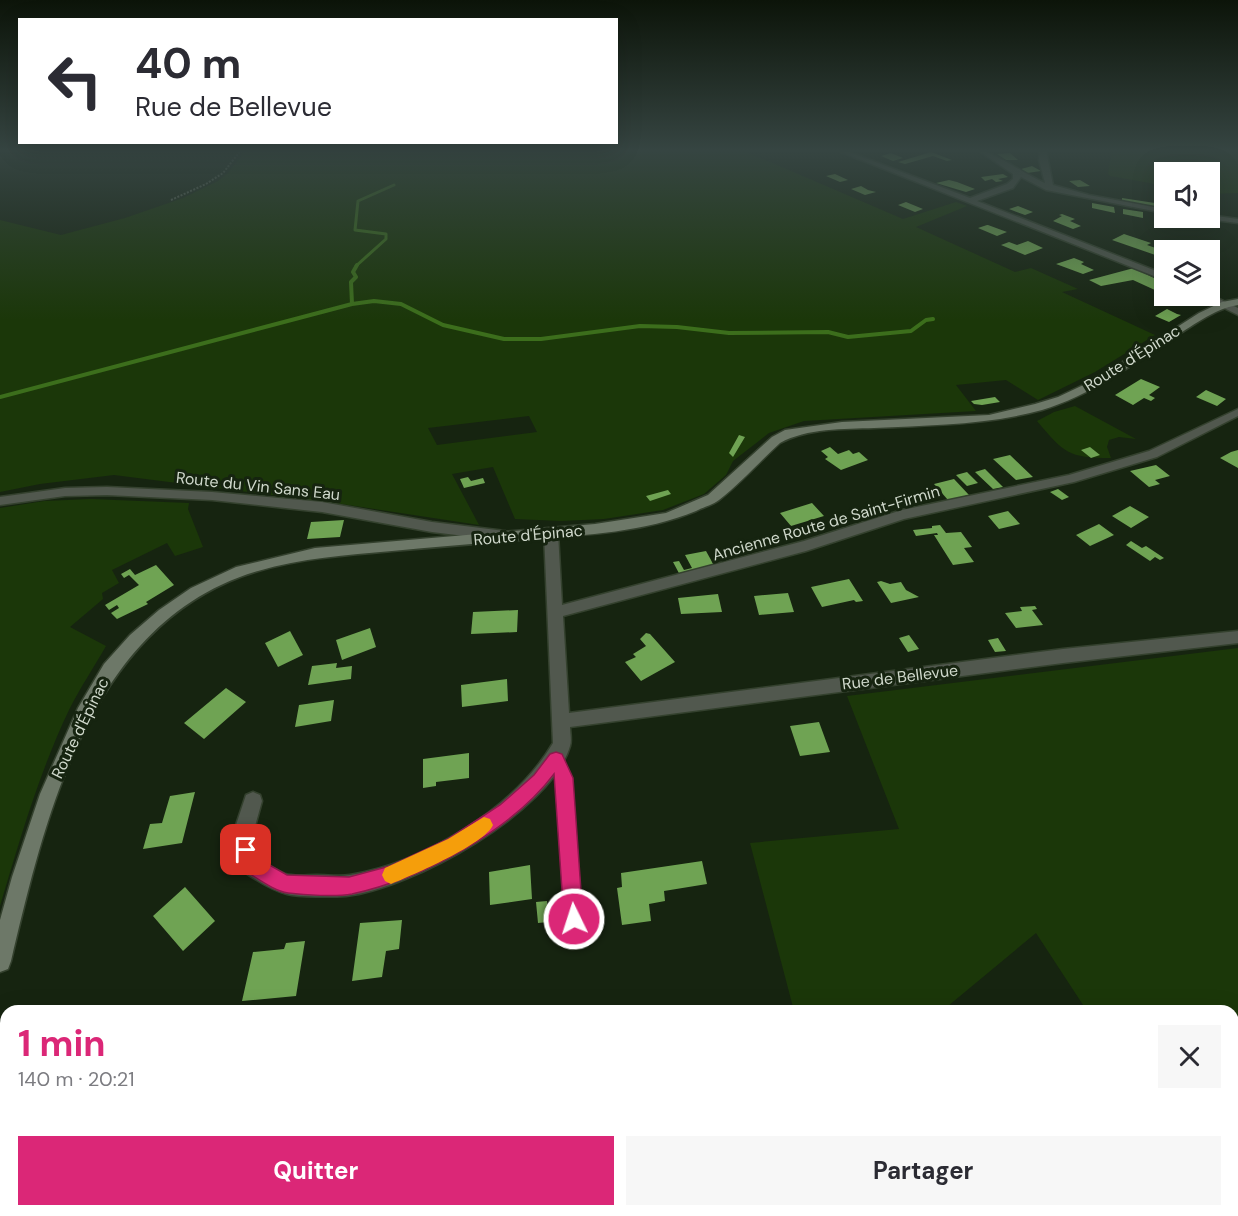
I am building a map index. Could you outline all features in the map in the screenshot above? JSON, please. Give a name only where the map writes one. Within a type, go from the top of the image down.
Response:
[{"type":"main road","name":"Route d'Épinac","points":[[0,961],[35,831],[61,764],[86,710],[111,667],[137,638],[166,612],[195,593],[232,575],[273,561],[315,553],[551,533],[642,522],[693,508],[728,487],[776,440],[789,433],[842,426],[988,418],[1062,399],[1100,381],[1189,322],[1232,303]]},
{"type":"street","points":[[985,207],[1154,273]]},
{"type":"street","points":[[1220,219],[1238,221]]},
{"type":"street","points":[[1232,303],[1238,312]]},
{"type":"street","name":"Ancienne Route de Saint-Firmin","points":[[556,612],[806,546],[902,515],[1070,478],[1153,454],[1238,412]]},
{"type":"street","name":"Route du Vin Sans Eau","points":[[0,501],[75,491],[202,496],[322,507],[432,527],[511,537]]},
{"type":"street","points":[[253,801],[242,837],[249,864],[286,884],[349,886],[392,874],[454,845],[506,811],[540,780],[556,760],[562,744],[551,533]]},
{"type":"street","name":"Rue de Bellevue","points":[[562,721],[1063,656],[1238,638]]},
{"type":"lane","points":[[556,760],[564,778],[574,919],[587,939]]},
{"type":"green space","points":[[158,207],[874,207],[903,219],[941,207],[965,207],[916,227],[1015,272],[1031,268],[1078,289],[1062,292],[1155,335],[1095,372],[1038,400],[1006,380],[956,385],[976,411],[804,421],[769,433],[733,461],[726,475],[704,494],[663,510],[604,519],[561,521],[515,519],[493,467],[452,474],[479,525],[335,503],[114,475],[40,484],[0,492],[0,220],[61,235]],"holes":[[[529,416],[537,432],[437,445],[428,428]]]},
{"type":"green space","points":[[1075,406],[1136,439],[1119,437],[1109,440],[1107,447],[1111,458],[1085,457],[1068,451],[1061,447],[1037,421],[1054,412]]},
{"type":"green space","points":[[91,499],[189,503],[188,509],[203,547],[175,556],[167,543],[112,570],[119,583],[102,593],[103,599],[70,627],[106,646],[69,710],[48,758],[0,906],[0,508],[44,501]]},
{"type":"green space","points":[[1238,648],[1238,1005],[1083,1005],[1036,933],[949,1005],[792,1005],[750,843],[899,829],[847,696]]},
{"type":"building","points":[[902,207],[923,209],[915,212]]},
{"type":"building","points":[[1020,207],[1033,212],[1025,215],[1009,209]]},
{"type":"building","points":[[1114,207],[1115,213],[1092,208]]},
{"type":"building","points":[[1123,209],[1143,212],[1143,218],[1123,214]]},
{"type":"building","points":[[1062,214],[1075,219],[1070,221],[1081,226],[1073,229],[1053,221]]},
{"type":"building","points":[[987,225],[1007,232],[997,236],[978,228]]},
{"type":"building","points":[[1124,234],[1151,243],[1147,245],[1154,247],[1154,255],[1112,240]]},
{"type":"building","points":[[1028,241],[1043,248],[1025,255],[1001,245],[1009,242],[1017,245]]},
{"type":"building","points":[[1074,258],[1094,270],[1083,274],[1056,264]]},
{"type":"building","points":[[1134,268],[1154,278],[1154,290],[1133,280],[1101,286],[1089,280]]},
{"type":"building","points":[[1167,309],[1181,315],[1169,322],[1155,316]]},
{"type":"building","points":[[1141,379],[1160,387],[1149,395],[1155,398],[1151,401],[1144,398],[1133,405],[1115,395]]},
{"type":"building","points":[[1206,390],[1226,399],[1217,406],[1196,397]]},
{"type":"building","points":[[995,397],[1000,402],[982,405],[971,401]]},
{"type":"building","points":[[739,435],[745,437],[733,457],[729,453]]},
{"type":"building","points":[[830,447],[838,454],[849,450],[853,454],[859,452],[868,460],[841,470],[825,459],[828,457],[821,451]]},
{"type":"building","points":[[1090,447],[1100,455],[1091,458],[1081,450]]},
{"type":"building","points":[[1238,450],[1238,468],[1220,458],[1231,452]]},
{"type":"building","points":[[1010,455],[1033,477],[1016,480],[993,459]]},
{"type":"building","points":[[1156,465],[1170,476],[1155,480],[1160,484],[1149,487],[1130,471]]},
{"type":"building","points":[[985,469],[1003,487],[993,489],[975,472]]},
{"type":"building","points":[[967,472],[978,483],[967,486],[956,475]]},
{"type":"building","points":[[468,477],[471,481],[483,478],[485,483],[464,488],[460,479]]},
{"type":"building","points":[[954,479],[969,495],[948,500],[934,484]]},
{"type":"building","points":[[1058,489],[1069,497],[1062,500],[1050,492]]},
{"type":"building","points":[[668,490],[671,494],[650,501],[646,496]]},
{"type":"building","points":[[812,503],[824,516],[791,526],[780,513]]},
{"type":"building","points":[[1130,506],[1149,517],[1131,528],[1112,516]]},
{"type":"building","points":[[1008,511],[1020,524],[999,529],[988,516]]},
{"type":"building","points":[[344,520],[340,537],[307,539],[311,522]]},
{"type":"building","points":[[1099,524],[1114,535],[1090,546],[1076,535]]},
{"type":"building","points":[[940,525],[946,533],[961,532],[972,547],[964,548],[974,562],[953,565],[934,535],[938,535],[937,533],[916,536],[913,530]]},
{"type":"building","points":[[1131,541],[1142,548],[1146,546],[1164,558],[1160,560],[1155,557],[1150,561],[1126,545]]},
{"type":"building","points":[[706,551],[716,569],[681,577],[673,562],[679,561],[684,570],[692,568],[685,555]]},
{"type":"building","points":[[156,565],[174,585],[146,602],[148,604],[117,619],[111,613],[119,608],[117,605],[109,610],[105,605],[139,585],[129,575],[124,578],[121,574],[130,569],[135,575]]},
{"type":"building","points":[[849,579],[863,601],[854,600],[822,607],[811,587]]},
{"type":"building","points":[[877,582],[890,584],[901,582],[906,590],[919,597],[891,603]]},
{"type":"building","points":[[788,593],[794,612],[759,615],[754,596]]},
{"type":"building","points":[[718,594],[722,612],[681,614],[678,598]]},
{"type":"building","points":[[1035,606],[1037,609],[1032,610],[1043,625],[1016,628],[1005,613],[1022,611],[1020,607]]},
{"type":"building","points":[[518,610],[517,632],[471,634],[473,612]]},
{"type":"building","points":[[370,628],[376,647],[342,660],[336,640]]},
{"type":"building","points":[[290,631],[303,655],[278,667],[265,643]]},
{"type":"building","points":[[646,633],[650,634],[675,662],[641,681],[625,662],[636,657],[633,654],[646,646],[640,639]]},
{"type":"building","points":[[909,635],[919,649],[908,652],[899,638]]},
{"type":"building","points":[[998,638],[1006,651],[995,652],[988,640]]},
{"type":"building","points":[[337,663],[336,668],[352,666],[351,679],[308,685],[312,666]]},
{"type":"building","points":[[507,679],[508,701],[462,707],[461,685]]},
{"type":"building","points":[[226,688],[246,702],[204,739],[184,723]]},
{"type":"building","points":[[334,700],[331,721],[295,727],[299,705]]},
{"type":"building","points":[[819,722],[830,752],[800,756],[790,726]]},
{"type":"building","points":[[469,753],[469,778],[436,782],[436,786],[423,788],[423,759]]},
{"type":"building","points":[[195,792],[182,843],[143,849],[150,824],[162,823],[170,796]]},
{"type":"building","points":[[702,861],[707,884],[664,891],[665,901],[649,904],[651,921],[622,925],[617,888],[622,887],[621,873]]},
{"type":"building","points":[[530,865],[532,899],[490,905],[489,872]]},
{"type":"building","points":[[185,887],[215,921],[183,951],[153,916]]},
{"type":"building","points":[[547,901],[548,922],[538,923],[536,902]]},
{"type":"building","points":[[402,920],[399,949],[386,951],[382,977],[352,981],[360,923]]},
{"type":"building","points":[[305,941],[296,996],[242,1001],[253,952],[284,949],[286,943]]},
{"type":"waterway","points":[[357,207],[355,230],[386,234],[386,239],[357,265]]},
{"type":"waterway","points":[[352,304],[351,282],[356,277],[353,272],[357,265]]},
{"type":"waterway","points":[[352,304],[374,301],[401,304],[443,325],[504,339],[541,339],[640,326],[677,327],[729,333],[828,332],[848,337],[911,331],[926,320],[933,319]]},
{"type":"waterway","points":[[0,397],[352,304]]},
{"type":"slow traffic","points":[[391,875],[454,845],[484,825]]},
{"type":"route","points":[[246,850],[249,864],[286,884],[349,886],[392,874],[454,845],[506,811],[540,780],[556,760],[564,778],[574,919]]}]
